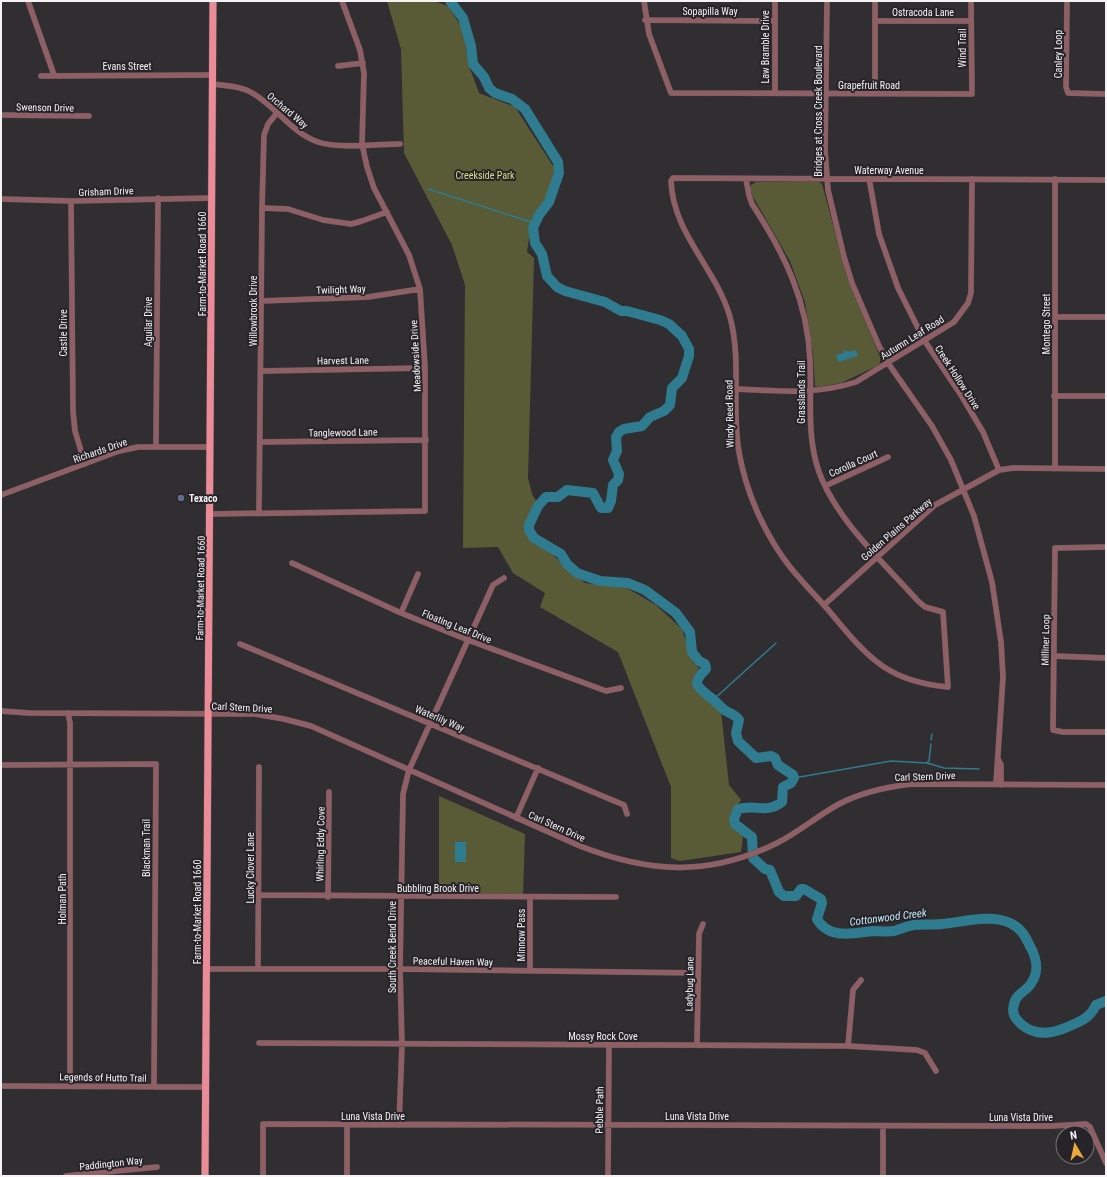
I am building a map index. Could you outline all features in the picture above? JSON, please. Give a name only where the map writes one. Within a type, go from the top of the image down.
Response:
[{"type":"main road","name":"Farm-to-Market Road 1660","points":[[205,1176],[214,1]]},
{"type":"street","points":[[28,1],[54,76]]},
{"type":"street","name":"Meadowside Drive","points":[[211,514],[425,512],[425,368],[420,289],[408,254],[374,188],[367,167],[362,144],[363,63],[342,1]]},
{"type":"street","points":[[644,1],[645,20]]},
{"type":"street","name":"Law Bramble Drive","points":[[774,1],[774,93]]},
{"type":"street","name":"Bridges at Cross Creek Boulevard","points":[[827,1],[827,94],[825,150],[827,178],[836,228],[852,282],[876,340],[888,363],[932,426],[951,460],[985,551],[992,582],[1001,642],[1003,677],[998,759],[996,765],[998,784]]},
{"type":"street","points":[[875,1],[875,93]]},
{"type":"street","name":"Wind Trail","points":[[971,1],[972,94]]},
{"type":"street","name":"Canley Loop","points":[[1067,1],[1066,87],[1068,93],[1106,94]]},
{"type":"street","name":"Sopapilla Way","points":[[645,20],[774,21]]},
{"type":"street","name":"Grapefruit Road","points":[[645,20],[671,93],[972,94]]},
{"type":"street","name":"Ostracoda Lane","points":[[875,21],[971,21]]},
{"type":"street","points":[[338,66],[363,63]]},
{"type":"street","name":"Evans Street","points":[[41,76],[213,75]]},
{"type":"street","name":"Orchard Way","points":[[213,84],[241,88],[254,94],[304,136],[318,142],[342,145],[400,144]]},
{"type":"street","name":"Willowbrook Drive","points":[[259,513],[264,135],[268,124],[277,113]]},
{"type":"street","name":"Swenson Drive","points":[[1,115],[89,116]]},
{"type":"street","name":"Waterway Avenue","points":[[673,178],[1106,180]]},
{"type":"street","name":"Windy Reed Road","points":[[673,178],[673,191],[680,222],[692,246],[717,285],[730,316],[734,337],[739,452],[754,504],[773,541],[790,567],[865,651],[884,667],[904,677],[936,686],[948,687]]},
{"type":"street","name":"Creek Hollow Drive","points":[[869,178],[879,234],[898,288],[924,340],[961,395],[982,432],[999,470]]},
{"type":"street","name":"Grasslands Trail","points":[[746,179],[748,195],[752,204],[782,254],[801,298],[809,338],[809,414],[814,452],[825,486],[849,524],[918,601],[925,607],[943,612],[948,687]]},
{"type":"street","name":"Autumn Leaf Road","points":[[737,389],[809,392],[839,388],[856,382],[954,322],[968,303],[971,293],[972,179]]},
{"type":"street","name":"Montego Street","points":[[1055,179],[1055,469]]},
{"type":"street","name":"Aguilar Drive","points":[[156,446],[158,198]]},
{"type":"street","name":"Grisham Drive","points":[[1,199],[71,201],[212,198]]},
{"type":"street","name":"Castle Drive","points":[[71,201],[73,411],[75,431],[85,464]]},
{"type":"street","points":[[262,208],[288,209],[323,220],[351,224],[387,212]]},
{"type":"street","name":"Twilight Way","points":[[261,301],[368,297],[420,289]]},
{"type":"street","points":[[1054,317],[1106,317]]},
{"type":"street","name":"Harvest Lane","points":[[262,371],[425,368]]},
{"type":"street","points":[[1054,396],[1106,396]]},
{"type":"street","name":"Tanglewood Lane","points":[[261,442],[426,440]]},
{"type":"street","name":"Richards Drive","points":[[1,495],[119,451],[138,447],[156,446],[210,448]]},
{"type":"street","name":"Corolla Court","points":[[825,486],[888,457]]},
{"type":"street","name":"Golden Plains Parkway","points":[[824,605],[935,506],[999,470],[1013,468],[1106,469]]},
{"type":"street","name":"Milliner Loop","points":[[1106,547],[1055,548],[1053,730],[1063,732],[1106,732]]},
{"type":"street","name":"Floating Leaf Drive","points":[[292,563],[401,613],[468,640],[606,691],[620,688]]},
{"type":"street","points":[[401,613],[418,574]]},
{"type":"street","name":"South Creek Bend Drive","points":[[399,1125],[402,1045],[400,969],[403,794],[410,770],[493,585],[504,578]]},
{"type":"street","name":"Waterlily Way","points":[[240,644],[624,805],[627,814]]},
{"type":"street","points":[[1054,656],[1106,658]]},
{"type":"street","name":"Carl Stern Drive","points":[[1,711],[29,713],[255,714],[284,719],[311,726],[516,818],[610,858],[632,863],[670,868],[688,868],[733,861],[777,843],[838,804],[872,790],[891,786],[911,784],[1106,785]]},
{"type":"street","name":"Holman Path","points":[[68,713],[70,723],[70,1086]]},
{"type":"street","name":"Blackman Trail","points":[[1,765],[156,764],[154,1087]]},
{"type":"street","name":"Lucky Clover Lane","points":[[258,969],[259,767]]},
{"type":"street","points":[[516,818],[538,768]]},
{"type":"street","name":"Whirling Eddy Cove","points":[[328,897],[329,792]]},
{"type":"street","name":"Bubbling Brook Drive","points":[[259,895],[328,897],[616,898]]},
{"type":"street","name":"Minnow Pass","points":[[530,898],[530,971]]},
{"type":"street","name":"Ladybug Lane","points":[[697,1045],[699,934],[703,924]]},
{"type":"street","name":"Peaceful Haven Way","points":[[207,969],[400,969],[698,973]]},
{"type":"street","points":[[848,1046],[852,990],[861,980]]},
{"type":"street","name":"Mossy Rock Cove","points":[[259,1043],[402,1045],[848,1046],[917,1050],[925,1053],[936,1071]]},
{"type":"street","name":"Pebble Path","points":[[608,1176],[609,1045]]},
{"type":"street","name":"Legends of Hutto Trail","points":[[1,1086],[205,1087]]},
{"type":"street","name":"Luna Vista Drive","points":[[263,1176],[263,1124],[883,1126],[1052,1126],[1086,1124],[1090,1127],[1106,1163]]},
{"type":"street","points":[[347,1125],[347,1176]]},
{"type":"street","points":[[883,1126],[883,1176]]},
{"type":"street","name":"Paddington Way","points":[[66,1176],[122,1174],[157,1167]]},
{"type":"green space","name":"Creekside Park","points":[[387,1],[434,1],[448,6],[463,29],[469,66],[479,93],[515,107],[555,169],[546,201],[532,218],[527,252],[534,258],[528,478],[532,494],[536,501],[525,531],[585,583],[627,588],[656,605],[682,629],[693,662],[699,668],[693,682],[702,694],[721,711],[729,785],[741,800],[734,810],[732,824],[742,831],[743,837],[741,852],[680,861],[671,858],[671,787],[618,652],[540,607],[545,593],[513,573],[498,547],[463,548],[465,285],[452,245],[404,153],[401,49]]},
{"type":"green space","points":[[756,182],[819,182],[822,184],[846,273],[880,357],[880,363],[877,366],[841,383],[818,387],[815,386],[813,353],[805,302],[790,261],[752,195],[750,189],[751,185]]},
{"type":"green space","points":[[439,796],[525,834],[523,895],[439,894]]},
{"type":"water","points":[[846,350],[847,352],[856,350],[858,356],[838,362],[836,355],[844,353],[843,351]]},
{"type":"water","points":[[455,842],[466,842],[466,862],[455,862]]},
{"type":"waterway","name":"Cottonwood Creek","points":[[450,1],[463,18],[471,46],[473,64],[484,77],[489,88],[495,93],[512,99],[525,109],[558,162],[559,173],[549,202],[539,215],[533,228],[535,243],[542,254],[547,276],[557,287],[565,291],[605,302],[621,311],[627,311],[669,324],[682,336],[689,349],[689,356],[682,378],[672,388],[670,405],[664,411],[650,417],[642,426],[624,429],[619,432],[616,437],[617,451],[613,460],[619,474],[618,480],[613,485],[611,501],[608,508],[601,508],[593,493],[567,490],[558,497],[546,497],[538,506],[529,525],[529,530],[534,538],[561,554],[567,564],[577,573],[600,581],[628,583],[645,590],[676,613],[690,632],[692,652],[699,661],[705,664],[706,669],[698,678],[697,682],[699,687],[726,711],[738,718],[739,720],[736,733],[738,741],[756,758],[771,756],[775,758],[778,765],[793,775],[794,778],[791,783],[783,787],[782,802],[776,806],[766,808],[751,807],[738,809],[734,819],[735,824],[752,837],[753,858],[765,869],[770,870],[779,892],[784,896],[796,896],[801,889],[804,889],[821,899],[822,903],[817,919],[822,926],[828,930],[842,934],[873,931],[894,931],[914,925],[942,924],[986,919],[1002,920],[1014,925],[1020,930],[1032,951],[1036,961],[1036,970],[1030,985],[1017,997],[1013,1011],[1015,1017],[1021,1024],[1033,1031],[1046,1033],[1066,1028],[1084,1019],[1092,1012],[1096,1005],[1106,1001]]},
{"type":"waterway","points":[[428,189],[534,223]]},
{"type":"waterway","points":[[713,700],[776,643]]},
{"type":"waterway","points":[[931,740],[932,734]]},
{"type":"waterway","points":[[794,778],[891,761],[926,763],[929,761],[931,744]]},
{"type":"waterway","points":[[927,763],[944,768],[979,769]]},
{"type":"place","name":"Texaco","points":[[181,498]]}]
